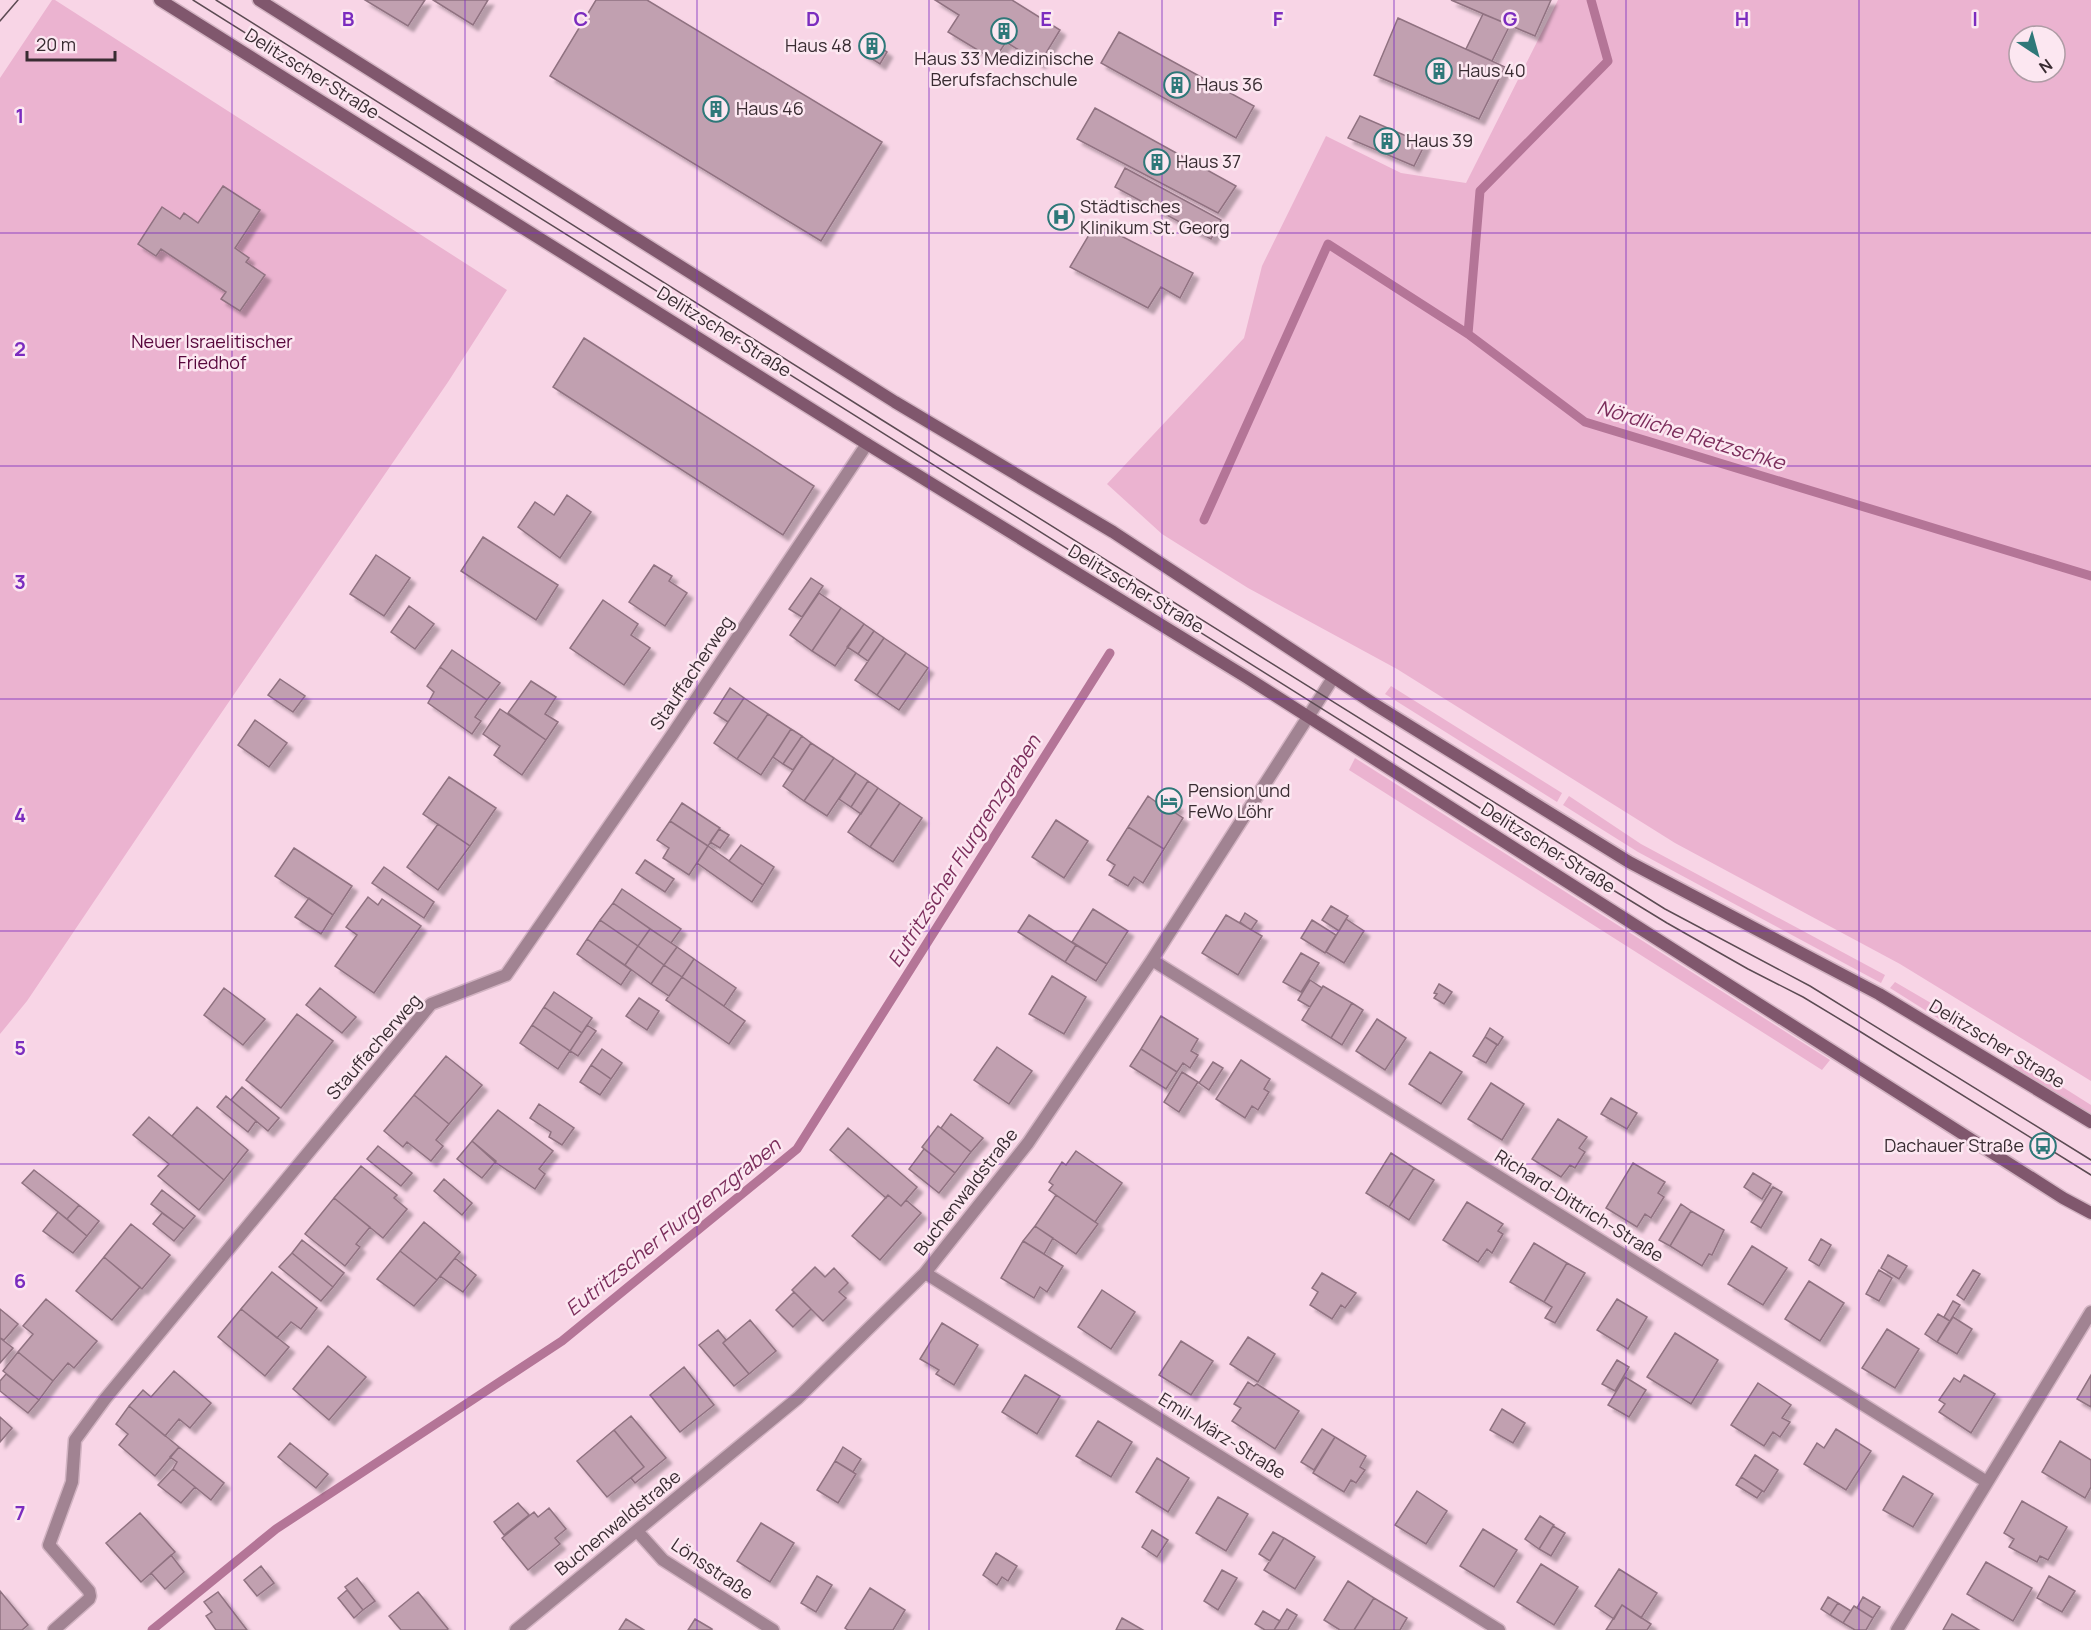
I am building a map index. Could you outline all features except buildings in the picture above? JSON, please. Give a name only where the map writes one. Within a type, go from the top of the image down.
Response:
[{"type":"main road","name":"Delitzscher Straße","points":[[160,0],[867,444],[1246,677],[2063,1198],[2091,1213]]},
{"type":"main road","name":"Delitzscher Straße","points":[[259,0],[885,395],[1113,532],[1333,678],[1629,862],[1879,994],[2091,1122]]},
{"type":"street","name":"Stauffacherweg","points":[[54,1630],[90,1596],[89,1591],[49,1545],[72,1482],[75,1440],[105,1399],[431,1004],[506,975],[867,444]]},
{"type":"street","name":"Buchenwaldstraße","points":[[516,1630],[798,1398],[925,1273],[1028,1143],[1152,960],[1333,678]]},
{"type":"street","name":"Richard-Dittrich-Straße","points":[[1152,960],[1987,1482]]},
{"type":"street","name":"Emil-März-Straße","points":[[925,1273],[1499,1630]]},
{"type":"street","points":[[1897,1630],[2091,1312]]},
{"type":"street","name":"Lönsstraße","points":[[637,1531],[663,1560],[773,1630]]},
{"type":"green space","name":"Neuer Israelitischer Friedhof","points":[[52,0],[507,290],[448,382],[27,1001],[0,1034],[0,78]]},
{"type":"green space","points":[[1558,0],[2091,0],[2091,1081],[1900,964],[1675,843],[1397,669],[1248,588],[1162,534],[1107,484],[1244,338],[1262,266],[1326,136],[1401,173],[1466,183]]},
{"type":"green space","points":[[1391,686],[1562,793],[1557,802],[1385,694]]},
{"type":"green space","points":[[1355,758],[1830,1060],[1822,1070],[1349,770]]},
{"type":"green space","points":[[1569,796],[1641,844],[1885,975],[1881,983],[1638,852],[1563,805]]},
{"type":"green space","points":[[1895,982],[1960,1020],[1955,1029],[1890,988]]},
{"type":"green space","points":[[2018,1059],[2091,1105],[2091,1116],[2013,1066]]},
{"type":"waterway","name":"Nördliche Rietzschke","points":[[1468,334],[1480,191],[1608,61],[1591,0]]},
{"type":"waterway","name":"Nördliche Rietzschke","points":[[1204,520],[1328,244],[1468,334],[1585,422],[2091,576]]},
{"type":"waterway","name":"Eutritzscher Flurgrenzgraben","points":[[152,1630],[276,1529],[562,1341],[797,1149],[1110,653]]},
{"type":"tram line","points":[[0,21],[18,0]]},
{"type":"tram line","points":[[193,0],[1523,835],[1667,923],[1803,997],[2091,1175]]},
{"type":"tram line","points":[[216,0],[882,420],[1665,909],[1810,986],[2091,1160]]},
{"type":"place","name":"Haus 33 Medizinische Berufsfachschule","points":[[1004,31]]},
{"type":"place","name":"Haus 48","points":[[872,46]]},
{"type":"place","name":"Haus 40","points":[[1439,71]]},
{"type":"place","name":"Haus 36","points":[[1177,85]]},
{"type":"place","name":"Haus 46","points":[[716,109]]},
{"type":"place","name":"Haus 39","points":[[1387,141]]},
{"type":"place","name":"Haus 37","points":[[1157,162]]},
{"type":"place","name":"Städtisches Klinikum St. Georg","points":[[1061,217]]},
{"type":"place","name":"Pension und FeWo Löhr","points":[[1169,801]]},
{"type":"place","name":"Dachauer Straße","points":[[2043,1146]]}]
